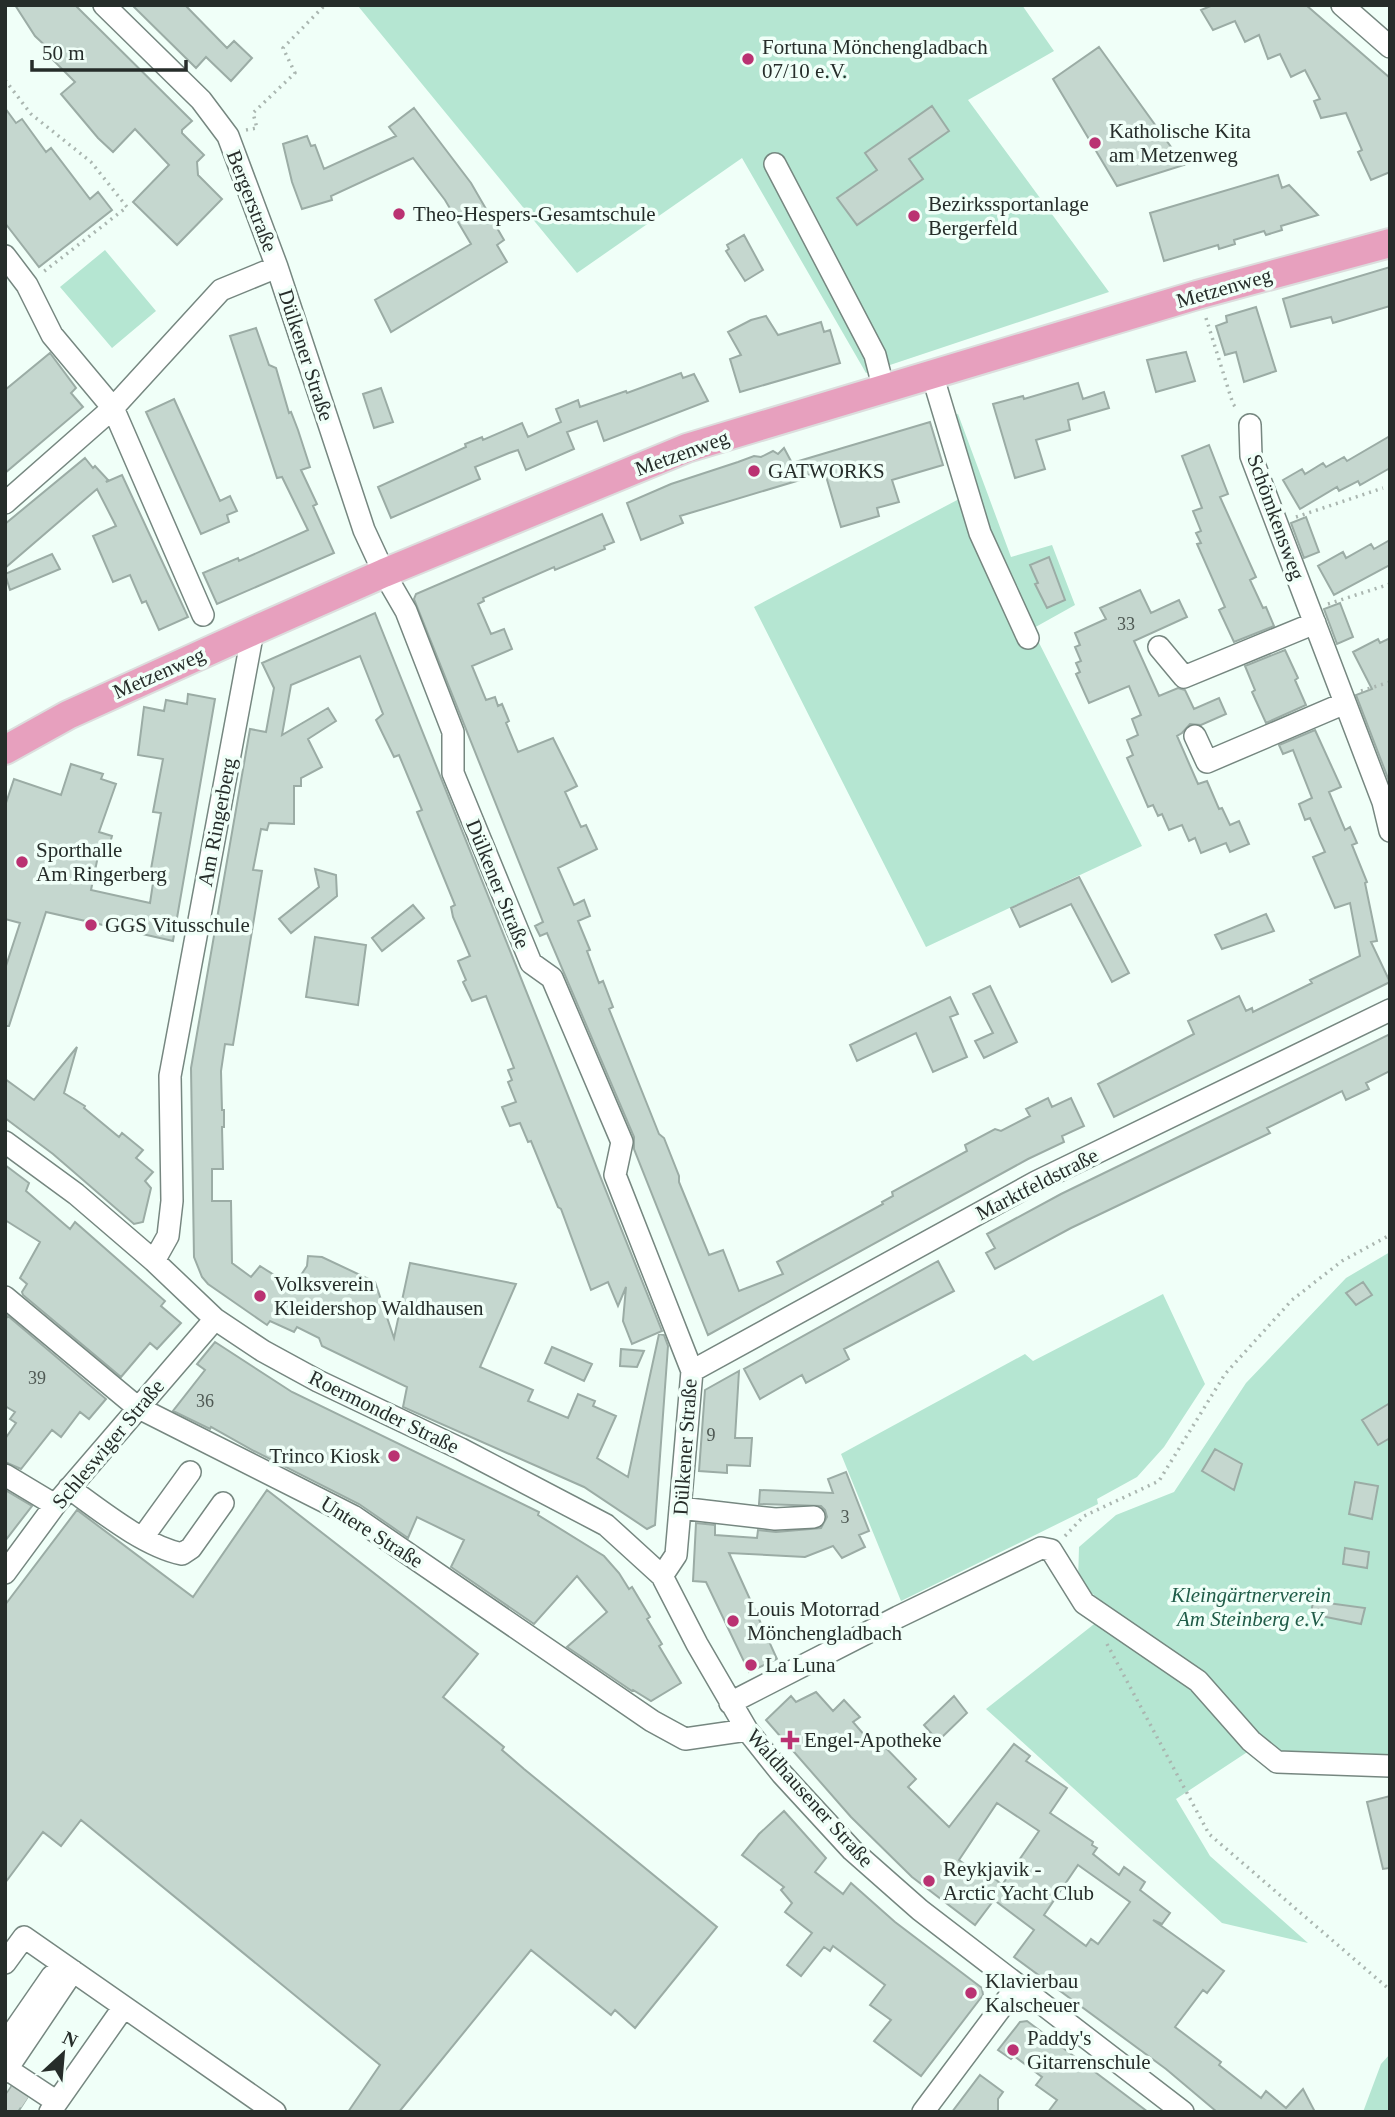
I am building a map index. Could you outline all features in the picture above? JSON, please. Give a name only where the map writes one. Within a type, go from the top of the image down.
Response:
[{"type":"main road","name":"Metzenweg","points":[[5,750],[68,715],[253,631],[384,573],[687,448],[1197,295],[1390,243]]},
{"type":"street","name":"Bergerstraße","points":[[5,503],[113,408],[220,290],[277,267],[228,136],[201,100],[104,5]]},
{"type":"street","points":[[1342,5],[1390,47]]},
{"type":"street","points":[[775,164],[875,355],[884,390]]},
{"type":"street","points":[[5,256],[27,285],[52,335],[113,408],[203,615]]},
{"type":"street","name":"Dülkener Straße","points":[[277,267],[364,530],[406,611],[453,732],[453,773],[531,963],[552,978],[622,1142],[615,1175],[692,1371],[676,1555],[662,1576]]},
{"type":"street","points":[[932,374],[980,533],[1028,638]]},
{"type":"street","name":"Schömkensweg","points":[[1250,425],[1251,456],[1344,700],[1383,780],[1390,831]]},
{"type":"street","points":[[1159,647],[1184,677],[1312,616]]},
{"type":"street","name":"Am Ringerberg","points":[[155,1261],[168,1236],[172,1201],[170,1076],[253,631]]},
{"type":"street","points":[[1195,736],[1207,762],[1344,700]]},
{"type":"street","name":"Marktfeldstraße","points":[[692,1371],[1036,1182],[1390,1010]]},
{"type":"street","name":"Roermonder Straße","points":[[5,1142],[76,1194],[155,1261],[215,1319],[262,1351],[318,1381],[461,1449],[606,1525],[662,1576],[730,1703]]},
{"type":"street","name":"Untere Straße","points":[[5,1297],[137,1407],[353,1516],[652,1721],[685,1739],[747,1730]]},
{"type":"street","name":"Schleswiger Straße","points":[[5,1573],[69,1488],[215,1319]]},
{"type":"street","points":[[142,1536],[190,1472]]},
{"type":"street","points":[[5,1475],[55,1505]]},
{"type":"street","points":[[69,1488],[142,1536],[167,1550],[182,1554],[191,1548],[223,1503]]},
{"type":"street","points":[[680,1508],[775,1520],[814,1517]]},
{"type":"street","points":[[730,1703],[1041,1548],[1051,1550],[1084,1602],[1198,1681],[1251,1741],[1277,1762],[1390,1766]]},
{"type":"street","name":"Waldhausener Straße","points":[[730,1703],[747,1730],[782,1774],[852,1850],[920,1910],[1183,2112]]},
{"type":"street","points":[[5,1963],[24,1937],[275,2112]]},
{"type":"street","points":[[5,2044],[67,1967]]},
{"type":"street","points":[[11,2083],[67,1967]]},
{"type":"street","points":[[923,2112],[1018,1985]]},
{"type":"street","points":[[51,2109],[123,2008]]},
{"type":"street","points":[[11,2083],[51,2109]]},
{"type":"street","points":[[11,2083],[51,2109]]},
{"type":"path","points":[[246,130],[257,128],[253,113],[295,73],[283,48],[325,5]]},
{"type":"path","points":[[5,80],[31,114],[91,162],[127,207],[27,285]]},
{"type":"path","name":"Schömkensweg","points":[[1197,295],[1233,404],[1250,425]]},
{"type":"path","points":[[1277,523],[1383,488]]},
{"type":"path","points":[[1312,616],[1390,584]]},
{"type":"path","points":[[1344,700],[1390,682]]},
{"type":"path","points":[[1051,1550],[1084,1516],[1159,1481],[1224,1374],[1292,1300],[1342,1261],[1390,1235]]},
{"type":"path","points":[[1104,1639],[1209,1835],[1390,1990]]},
{"type":"green space","name":"Bezirkssportanlage Bergerfeld","points":[[1022,5],[1054,51],[968,100],[1109,292],[866,373],[742,158],[577,273],[358,6]]},
{"type":"green space","points":[[105,250],[156,311],[112,348],[60,287]]},
{"type":"green space","points":[[958,414],[1011,557],[1052,545],[1075,605],[1032,629],[1142,846],[926,947],[754,607],[961,498],[940,419]]},
{"type":"green space","name":"Kleingärtnerverein Am Steinberg e.V.","points":[[1390,1252],[1390,1771],[1278,1770],[1258,1745],[1176,1799],[1210,1856],[1308,1943],[1222,1923],[986,1709],[1112,1610],[1078,1582],[1079,1547],[1116,1515],[1174,1492],[1246,1383],[1346,1278]]},
{"type":"green space","points":[[1163,1294],[1205,1384],[1164,1447],[1137,1477],[1097,1499],[1098,1504],[901,1601],[841,1454],[1025,1354],[1033,1361]]},
{"type":"green space","points":[[1390,2054],[1390,2109],[1383,2112],[1363,2112],[1381,2064]]},
{"type":"building","points":[[15,5],[75,5],[192,121],[182,133],[204,155],[197,162],[198,175],[222,199],[177,245],[133,202],[169,165],[135,129],[113,152],[98,138],[61,94],[75,82],[49,56],[52,52],[35,36]]},
{"type":"building","points":[[132,5],[185,5],[227,48],[234,41],[252,58],[231,81],[206,57],[196,68]]},
{"type":"building","points":[[1213,5],[1306,5],[1390,78],[1390,172],[1371,180],[1358,152],[1362,150],[1346,113],[1321,118],[1314,101],[1320,99],[1305,70],[1291,77],[1280,54],[1268,59],[1259,35],[1245,42],[1235,21],[1213,30],[1201,10]]},
{"type":"building","points":[[1099,47],[1184,165],[1117,186],[1053,79]]},
{"type":"building","points":[[932,106],[949,131],[909,159],[923,179],[857,225],[837,198],[877,170],[865,153]]},
{"type":"building","points":[[5,108],[16,123],[22,119],[46,152],[51,148],[90,199],[98,192],[112,210],[39,267],[5,223]]},
{"type":"building","points":[[414,108],[471,183],[504,240],[497,245],[507,262],[391,332],[375,300],[471,244],[445,200],[413,158],[331,196],[332,200],[302,209],[283,144],[307,136],[311,146],[315,145],[324,169],[396,136],[389,127]]},
{"type":"building","points":[[1278,175],[1282,188],[1289,185],[1318,215],[1281,226],[1282,230],[1266,235],[1264,231],[1234,240],[1235,244],[1219,249],[1218,245],[1164,261],[1150,213]]},
{"type":"building","points":[[744,235],[763,270],[745,281],[726,251],[729,249],[727,245]]},
{"type":"building","points":[[1390,267],[1390,306],[1333,323],[1331,317],[1291,327],[1283,299]]},
{"type":"building","points":[[1256,307],[1276,371],[1244,382],[1236,352],[1225,355],[1216,326],[1227,322],[1226,316]]},
{"type":"building","points":[[766,316],[778,335],[821,322],[824,332],[830,330],[840,363],[740,392],[730,359],[741,355],[728,332],[751,320]]},
{"type":"building","points":[[256,328],[269,365],[276,368],[289,413],[291,412],[298,430],[310,467],[301,470],[317,504],[313,506],[334,553],[217,604],[203,573],[238,558],[239,561],[308,530],[282,477],[277,478],[230,336]]},
{"type":"building","points":[[1186,352],[1195,381],[1156,392],[1147,360]]},
{"type":"building","points":[[50,353],[76,388],[71,393],[83,407],[5,473],[5,390]]},
{"type":"building","points":[[681,373],[683,378],[694,374],[708,401],[604,441],[597,421],[567,432],[574,449],[526,470],[518,450],[509,453],[475,467],[480,479],[391,518],[378,487],[466,447],[465,444],[482,437],[483,440],[522,423],[528,437],[561,422],[556,409],[578,400],[580,407]]},
{"type":"building","points":[[1078,383],[1083,399],[1104,392],[1109,408],[1068,420],[1070,430],[1036,440],[1045,469],[1015,478],[993,404],[1023,396],[1024,399]]},
{"type":"building","points":[[381,388],[393,422],[374,428],[363,394]]},
{"type":"building","points":[[174,399],[220,501],[230,496],[237,511],[227,515],[229,522],[201,534],[146,412]]},
{"type":"building","points":[[930,422],[943,465],[892,480],[899,502],[877,508],[879,516],[841,527],[823,466],[800,480],[680,516],[683,523],[641,540],[627,503],[671,484],[754,456],[761,457],[773,451],[778,454],[784,448],[792,463]]},
{"type":"building","points":[[1390,436],[1390,468],[1360,485],[1358,481],[1339,491],[1337,487],[1300,509],[1283,480],[1302,469],[1305,474],[1323,463],[1326,467],[1344,457],[1347,461]]},
{"type":"building","points":[[1209,445],[1228,494],[1220,497],[1256,577],[1250,580],[1274,626],[1234,642],[1219,610],[1225,607],[1197,544],[1201,543],[1196,533],[1201,531],[1193,511],[1202,508],[1182,456]]},
{"type":"building","points":[[85,458],[108,480],[106,482],[122,475],[188,617],[159,630],[146,601],[142,603],[130,575],[113,582],[93,536],[116,526],[97,489],[5,568],[5,524]]},
{"type":"building","points":[[602,514],[614,542],[604,546],[605,549],[555,570],[554,567],[483,598],[484,601],[478,604],[491,634],[504,629],[512,649],[472,666],[486,700],[495,697],[498,706],[502,704],[509,721],[506,723],[518,752],[553,738],[577,786],[565,792],[581,827],[586,825],[597,849],[558,868],[574,905],[584,900],[590,916],[578,921],[590,950],[587,951],[599,983],[603,981],[613,1007],[609,1009],[659,1134],[664,1138],[709,1255],[723,1250],[739,1291],[783,1274],[777,1262],[883,1204],[882,1202],[893,1196],[892,1192],[967,1151],[965,1145],[995,1129],[1001,1131],[1030,1116],[1026,1109],[1048,1098],[1052,1107],[1071,1098],[1084,1126],[1062,1136],[1064,1142],[1028,1159],[708,1335],[634,1149],[634,1137],[547,933],[540,936],[535,926],[543,922],[414,599],[416,594]]},
{"type":"building","points":[[1306,517],[1319,552],[1304,558],[1291,523]]},
{"type":"building","points":[[1390,540],[1390,565],[1334,595],[1318,566],[1343,552],[1346,558],[1371,544],[1374,549]]},
{"type":"building","points":[[52,554],[60,569],[10,590],[5,574]]},
{"type":"building","points":[[1049,557],[1065,600],[1047,608],[1035,584],[1038,583],[1030,565]]},
{"type":"building","points":[[1140,590],[1151,613],[1179,600],[1187,617],[1134,641],[1159,696],[1178,688],[1185,690],[1194,709],[1219,698],[1226,714],[1201,725],[1190,724],[1177,736],[1198,784],[1207,781],[1219,809],[1222,808],[1230,825],[1239,821],[1249,844],[1230,852],[1226,843],[1201,853],[1195,838],[1189,841],[1182,825],[1169,830],[1162,814],[1158,816],[1153,805],[1148,807],[1127,758],[1133,755],[1127,740],[1138,735],[1132,719],[1141,715],[1129,686],[1089,703],[1076,674],[1080,672],[1076,663],[1081,661],[1075,647],[1080,645],[1075,633],[1106,619],[1100,608]]},
{"type":"building","points":[[1340,603],[1353,637],[1337,644],[1324,609]]},
{"type":"building","points":[[375,613],[662,1331],[632,1344],[623,1321],[626,1287],[618,1306],[608,1282],[591,1290],[561,1209],[531,1141],[528,1142],[520,1123],[510,1126],[502,1107],[516,1102],[508,1082],[512,1080],[508,1070],[514,1068],[486,996],[472,1001],[463,982],[466,980],[458,961],[470,956],[453,917],[451,907],[455,905],[417,812],[422,810],[399,755],[394,757],[376,720],[383,714],[360,656],[291,685],[282,735],[328,708],[336,721],[308,739],[322,767],[301,778],[301,786],[294,786],[294,824],[269,823],[267,830],[261,829],[253,870],[262,871],[233,1045],[225,1044],[221,1071],[224,1110],[223,1169],[212,1169],[212,1201],[231,1201],[232,1263],[251,1277],[260,1266],[293,1287],[307,1266],[308,1256],[322,1257],[375,1282],[394,1338],[410,1263],[516,1284],[480,1367],[533,1390],[528,1401],[568,1418],[578,1394],[595,1401],[593,1406],[616,1416],[597,1458],[628,1477],[659,1334],[664,1335],[668,1346],[655,1525],[647,1529],[584,1487],[403,1407],[407,1387],[322,1346],[319,1338],[297,1327],[294,1332],[270,1321],[267,1325],[208,1284],[202,1277],[194,1257],[191,1068],[250,729],[266,732],[274,688],[262,663]]},
{"type":"building","points":[[1390,638],[1389,781],[1356,695],[1372,689],[1353,652],[1378,639],[1380,643]]},
{"type":"building","points":[[1285,650],[1298,678],[1295,680],[1306,705],[1266,723],[1252,692],[1255,690],[1245,666]]},
{"type":"building","points":[[188,694],[215,699],[173,941],[46,912],[9,1026],[5,1026],[5,969],[20,923],[5,919],[5,806],[14,779],[61,795],[71,764],[103,774],[101,779],[116,784],[99,832],[112,836],[106,858],[98,856],[91,890],[150,903],[155,870],[151,869],[161,813],[153,812],[163,759],[138,755],[144,707],[164,711],[166,700],[187,704]]},
{"type":"building","points":[[1315,730],[1341,787],[1329,792],[1345,830],[1350,827],[1357,843],[1352,845],[1367,882],[1365,883],[1377,941],[1371,942],[1390,982],[1114,1117],[1098,1084],[1194,1034],[1188,1021],[1239,996],[1246,1011],[1252,1008],[1253,1012],[1360,956],[1350,903],[1335,908],[1313,857],[1325,852],[1310,818],[1305,820],[1299,804],[1312,798],[1293,750],[1283,754],[1279,745]]},
{"type":"building","points":[[315,869],[336,875],[337,896],[291,933],[279,919],[319,887]]},
{"type":"building","points":[[1079,877],[1129,973],[1112,982],[1071,904],[1020,927],[1011,908]]},
{"type":"building","points":[[413,905],[424,918],[382,951],[372,938]]},
{"type":"building","points":[[1266,914],[1274,931],[1222,949],[1215,935]]},
{"type":"building","points":[[315,937],[366,945],[358,1005],[306,997]]},
{"type":"building","points":[[990,986],[1017,1042],[984,1058],[975,1041],[993,1033],[973,994]]},
{"type":"building","points":[[950,997],[958,1014],[950,1017],[967,1057],[933,1072],[916,1033],[857,1061],[850,1045]]},
{"type":"building","points":[[1390,1034],[1390,1071],[1366,1083],[1369,1089],[1346,1100],[1342,1091],[1267,1128],[1270,1133],[1071,1228],[995,1269],[986,1253],[995,1248],[987,1234],[1061,1194]]},
{"type":"building","points":[[77,1047],[64,1093],[85,1106],[84,1108],[119,1137],[122,1133],[143,1150],[136,1158],[153,1172],[145,1181],[151,1188],[143,1222],[134,1224],[53,1154],[5,1118],[5,1079],[34,1100]]},
{"type":"building","points":[[5,1165],[29,1183],[26,1191],[70,1229],[75,1222],[165,1301],[161,1306],[181,1323],[157,1349],[150,1343],[121,1377],[23,1295],[27,1284],[20,1278],[40,1242],[5,1220]]},
{"type":"building","points":[[938,1261],[954,1291],[844,1349],[849,1359],[839,1365],[806,1383],[802,1375],[760,1399],[744,1369]]},
{"type":"building","points":[[1363,1282],[1372,1295],[1356,1305],[1346,1293]]},
{"type":"building","points":[[8,1316],[106,1399],[89,1419],[80,1412],[61,1437],[52,1430],[21,1469],[5,1462],[5,1439],[16,1423],[10,1419],[15,1412],[5,1406],[5,1320]]},
{"type":"building","points":[[215,1342],[292,1392],[539,1512],[538,1515],[604,1556],[629,1589],[632,1587],[650,1617],[647,1619],[662,1644],[659,1646],[681,1683],[651,1701],[567,1647],[607,1612],[577,1576],[534,1624],[451,1567],[464,1540],[417,1517],[408,1538],[359,1504],[211,1427],[210,1429],[173,1411],[205,1370],[197,1364]]},
{"type":"building","points":[[552,1347],[592,1364],[584,1381],[545,1363]]},
{"type":"building","points":[[621,1349],[644,1351],[637,1367],[620,1366]]},
{"type":"building","points":[[739,1371],[735,1438],[752,1438],[750,1466],[727,1465],[727,1473],[699,1471],[705,1390]]},
{"type":"building","points":[[1390,1403],[1390,1438],[1378,1445],[1362,1420]]},
{"type":"building","points":[[1215,1449],[1242,1464],[1234,1490],[1202,1471]]},
{"type":"building","points":[[846,1472],[869,1531],[859,1535],[865,1547],[842,1558],[833,1546],[805,1557],[729,1553],[777,1659],[749,1672],[706,1582],[693,1581],[696,1523],[715,1525],[715,1535],[757,1538],[758,1530],[776,1532],[821,1528],[827,1517],[821,1506],[759,1504],[760,1490],[833,1493],[828,1479]]},
{"type":"building","points":[[1355,1482],[1378,1486],[1372,1519],[1349,1514]]},
{"type":"building","points":[[5,1490],[32,1506],[5,1541]]},
{"type":"building","points":[[267,1490],[478,1654],[443,1697],[504,1747],[502,1750],[524,1769],[717,1927],[635,2028],[615,2010],[611,2015],[531,1950],[399,2112],[348,2112],[380,2065],[81,1820],[61,1846],[43,1832],[5,1883],[5,1605],[77,1510],[193,1597]]},
{"type":"building","points":[[1345,1548],[1369,1552],[1367,1568],[1343,1564]]},
{"type":"building","points":[[1313,1601],[1365,1608],[1361,1624],[1311,1614]]},
{"type":"building","points":[[816,1692],[833,1711],[844,1700],[860,1717],[853,1722],[878,1751],[884,1746],[916,1779],[908,1787],[949,1827],[1014,1744],[1030,1756],[1026,1761],[1067,1788],[1050,1813],[1093,1842],[1092,1845],[1097,1848],[1093,1854],[1119,1875],[1124,1867],[1145,1882],[1140,1890],[1170,1913],[1162,1924],[1153,1920],[1224,1971],[1207,1993],[1203,1990],[1175,2027],[1221,2062],[1219,2065],[1261,2098],[1266,2091],[1286,2108],[1303,2089],[1315,2112],[1217,2112],[1166,2069],[1014,1957],[1034,1930],[994,1900],[975,1925],[912,1877],[851,1817],[766,1720],[791,1696],[796,1702]],"holes":[[[997,1803],[1039,1831],[1002,1885],[994,1878],[990,1883],[959,1860]],[[1078,1865],[1130,1902],[1098,1944],[1091,1939],[1086,1946],[1044,1915]]]},
{"type":"building","points":[[954,1696],[967,1713],[938,1741],[924,1725]]},
{"type":"building","points":[[1390,1796],[1390,1868],[1383,1869],[1367,1802]]},
{"type":"building","points":[[784,1811],[826,1858],[815,1872],[843,1894],[851,1883],[895,1922],[982,1988],[983,1995],[921,2076],[874,2041],[891,2020],[870,2005],[885,1985],[833,1946],[830,1951],[824,1947],[801,1976],[787,1965],[812,1933],[785,1912],[792,1903],[781,1890],[784,1887],[742,1855],[759,1834]]},
{"type":"building","points":[[1027,2021],[1148,2112],[1048,2112],[1057,2100],[1036,2085],[1042,2077],[1014,2056],[1011,2059],[998,2050],[1020,2022]]},
{"type":"building","points":[[980,2075],[1003,2092],[998,2099],[998,2112],[952,2112]]},
{"type":"building","points":[[11,2087],[27,2098],[18,2112],[5,2112],[5,2096]]},
{"type":"tunnel","points":[[11,2088],[27,2099]]},
{"type":"tunnel","points":[[5,2105],[15,2112]]},
{"type":"place","name":"Fortuna Mönchengladbach 07/10 e.V.","points":[[748,59]]},
{"type":"place","name":"Katholische Kita am Metzenweg","points":[[1095,143]]},
{"type":"place","name":"Theo-Hespers-Gesamtschule","points":[[399,214]]},
{"type":"place","name":"Bezirkssportanlage Bergerfeld","points":[[914,216]]},
{"type":"place","name":"GATWORKS","points":[[754,471]]},
{"type":"place","name":"Sporthalle Am Ringerberg","points":[[22,862]]},
{"type":"place","name":"GGS Vitusschule","points":[[91,925]]},
{"type":"place","name":"Volksverein Kleidershop Waldhausen","points":[[260,1296]]},
{"type":"place","name":"Trinco Kiosk","points":[[394,1456]]},
{"type":"place","name":"Louis Motorrad Mönchengladbach","points":[[733,1621]]},
{"type":"place","name":"La Luna","points":[[751,1665]]},
{"type":"place","name":"Engel-Apotheke","points":[[790,1740]]},
{"type":"place","name":"Reykjavik - Arctic Yacht Club","points":[[929,1881]]},
{"type":"place","name":"Klavierbau Kalscheuer","points":[[971,1993]]},
{"type":"place","name":"Paddy's Gitarrenschule","points":[[1013,2050]]}]
